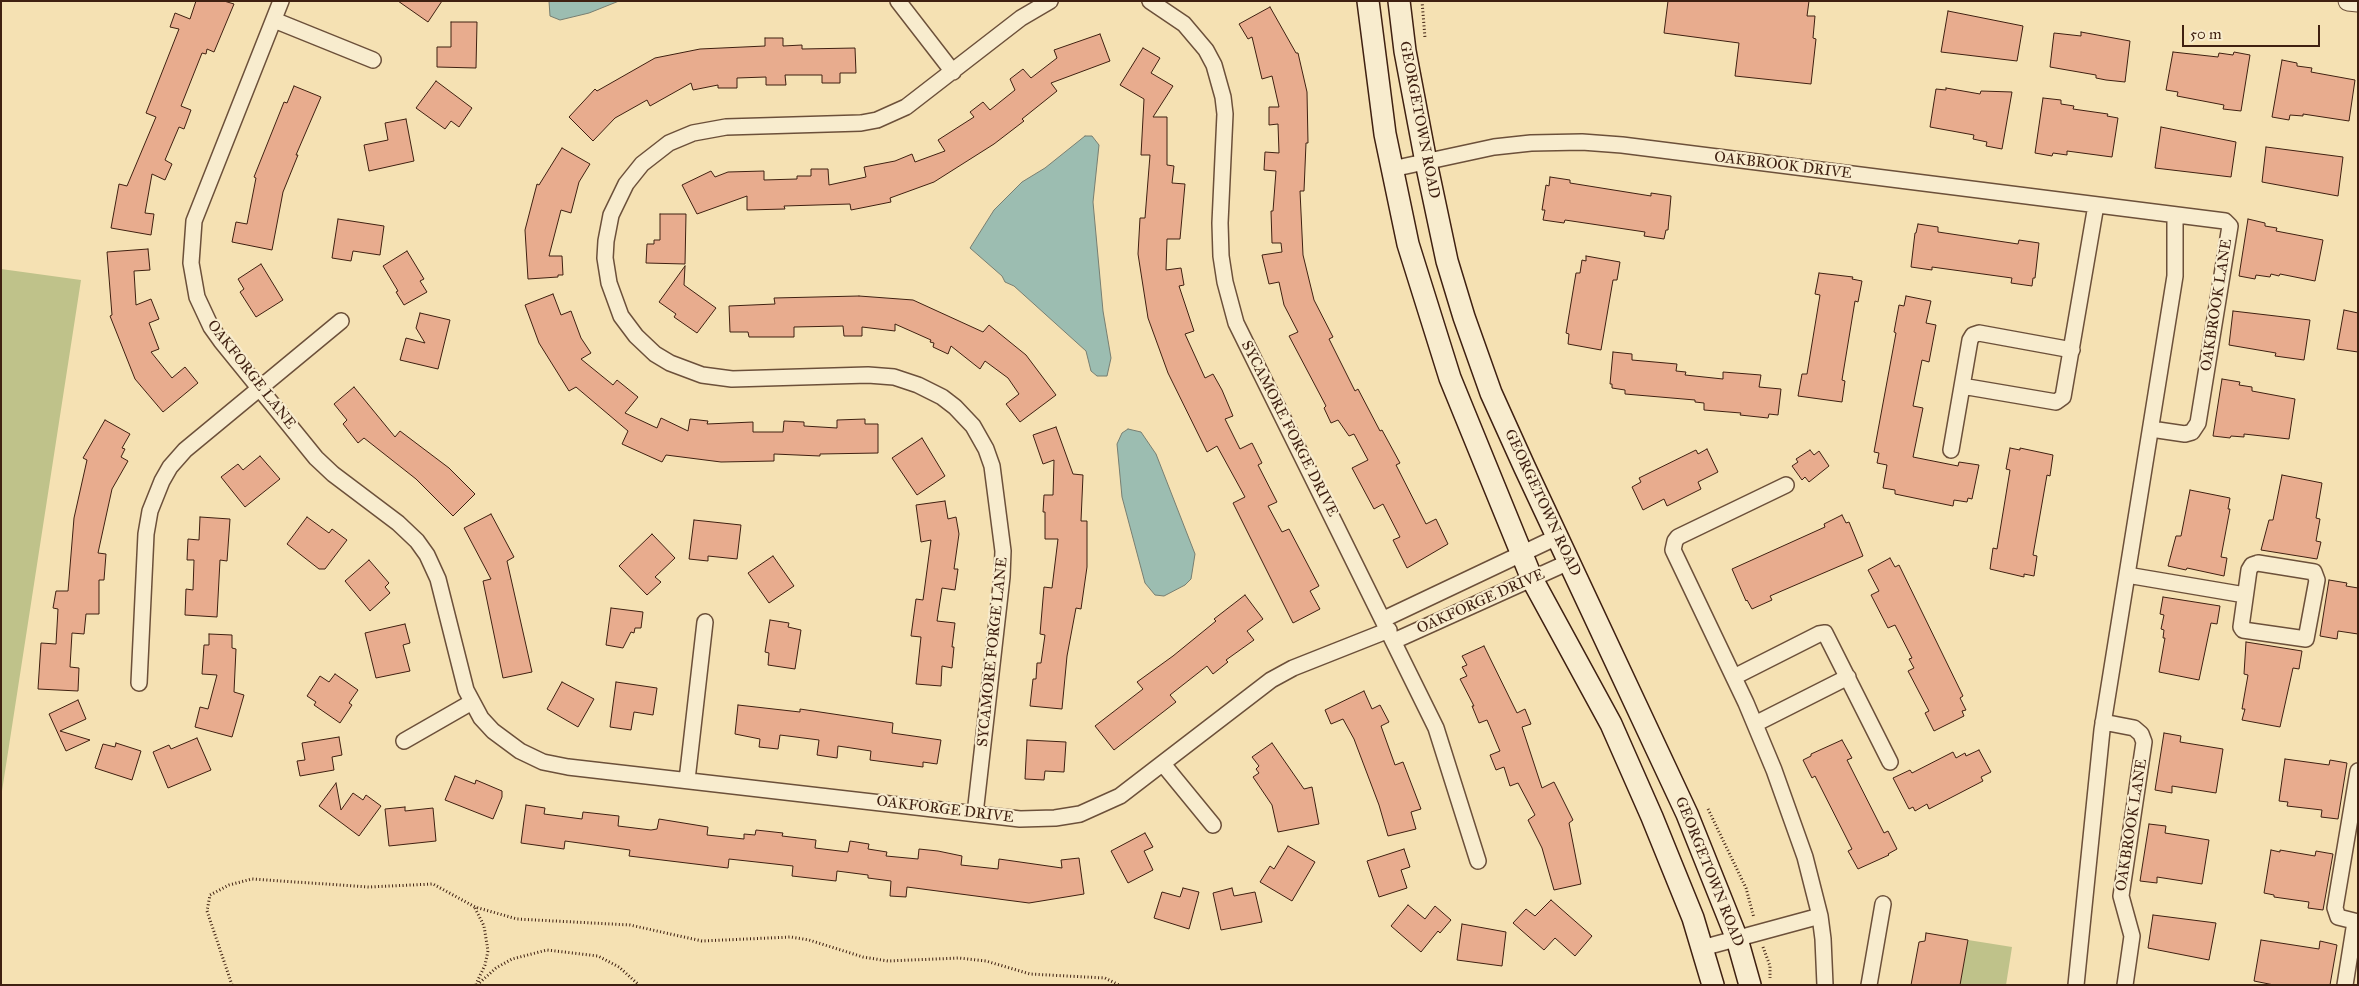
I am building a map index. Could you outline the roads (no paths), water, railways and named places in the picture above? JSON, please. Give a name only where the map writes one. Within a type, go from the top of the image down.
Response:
[{"type":"main road","points":[[1368,1],[1375,65],[1392,169],[1408,244],[1432,326],[1450,378],[1532,579],[1614,732],[1652,817],[1693,918],[1713,985]]},
{"type":"main road","name":"GEORGETOWN ROAD","points":[[1399,1],[1404,52],[1426,162],[1447,261],[1464,317],[1492,393],[1557,537],[1687,814],[1737,939],[1750,985]]},
{"type":"street","name":"OAKFORGE LANE","points":[[281,1],[194,222],[190,246],[194,288],[203,312],[221,341],[322,464],[398,523],[417,541],[427,555],[438,579],[462,680],[472,702]]},
{"type":"street","points":[[898,1],[953,72],[1021,18],[1050,1]]},
{"type":"street","name":"SYCAMORE FORGE DRIVE","points":[[1150,1],[1184,24],[1206,50],[1214,65],[1224,105],[1220,240],[1225,282],[1231,306],[1243,337],[1389,630],[1440,738],[1478,861]]},
{"type":"street","points":[[2348,1],[2358,2]]},
{"type":"street","points":[[274,20],[373,60]]},
{"type":"street","name":"SYCAMORE FORGE LANE","points":[[953,72],[906,107],[877,120],[861,123],[726,127],[692,133],[669,143],[642,164],[621,192],[609,223],[605,258],[611,292],[631,330],[655,354],[678,367],[714,378],[732,379],[868,375],[894,377],[918,385],[942,397],[973,426],[986,449],[992,466],[1003,551],[1002,577],[975,814]]},
{"type":"street","name":"OAKBROOK DRIVE","points":[[1392,169],[1461,153],[1519,144],[1582,142],[2175,215]]},
{"type":"street","points":[[1962,386],[2056,402],[2063,398],[2096,205]]},
{"type":"street","points":[[2076,985],[2103,722],[2175,276],[2175,215]]},
{"type":"street","name":"OAKBROOK LANE","points":[[2151,429],[2185,434],[2192,432],[2197,426],[2230,226],[2225,221],[2175,215]]},
{"type":"street","points":[[140,683],[146,534],[155,495],[170,467],[181,453],[341,321]]},
{"type":"street","points":[[1951,450],[1970,340],[1973,335],[1979,333],[2072,350]]},
{"type":"street","points":[[1786,485],[1678,537],[1674,544],[1674,553],[1734,676],[1755,724],[1805,857],[1820,916],[1824,946],[1825,985]]},
{"type":"street","points":[[1389,630],[1522,554],[1557,537]]},
{"type":"street","name":"OAKFORGE DRIVE","points":[[472,702],[481,718],[493,731],[520,751],[535,759],[568,767],[1037,820],[1080,814],[1120,796],[1271,680],[1293,668],[1389,630],[1532,579],[1569,562]]},
{"type":"street","points":[[2258,563],[2314,572],[2317,580],[2306,640],[2243,630],[2241,624],[2245,595],[2249,570],[2252,565],[2258,563]]},
{"type":"street","points":[[2127,575],[2245,595]]},
{"type":"street","points":[[687,780],[705,622]]},
{"type":"street","points":[[1734,676],[1822,632],[1828,635],[1890,762]]},
{"type":"street","points":[[1755,724],[1848,677]]},
{"type":"street","points":[[404,741],[472,702]]},
{"type":"street","name":"OAKBROOK LANE","points":[[2103,722],[2134,728],[2141,734],[2145,748],[2121,896],[2132,936],[2125,985]]},
{"type":"street","points":[[1164,764],[1213,825]]},
{"type":"street","points":[[2345,985],[2356,922],[2338,917],[2335,908],[2358,771]]},
{"type":"street","points":[[1869,985],[1882,904]]},
{"type":"street","points":[[1702,948],[1820,916]]},
{"type":"water","points":[[549,1],[619,1],[589,13],[560,20],[550,16]]},
{"type":"water","points":[[1085,136],[1092,136],[1099,145],[1093,202],[1103,311],[1111,358],[1107,376],[1097,376],[1091,371],[1086,351],[1014,286],[1005,282],[1002,276],[970,248],[994,210],[1022,182],[1045,168]]},
{"type":"water","points":[[1128,429],[1141,432],[1156,454],[1195,554],[1191,579],[1185,585],[1164,596],[1155,595],[1145,583],[1122,497],[1117,444],[1122,433]]}]
